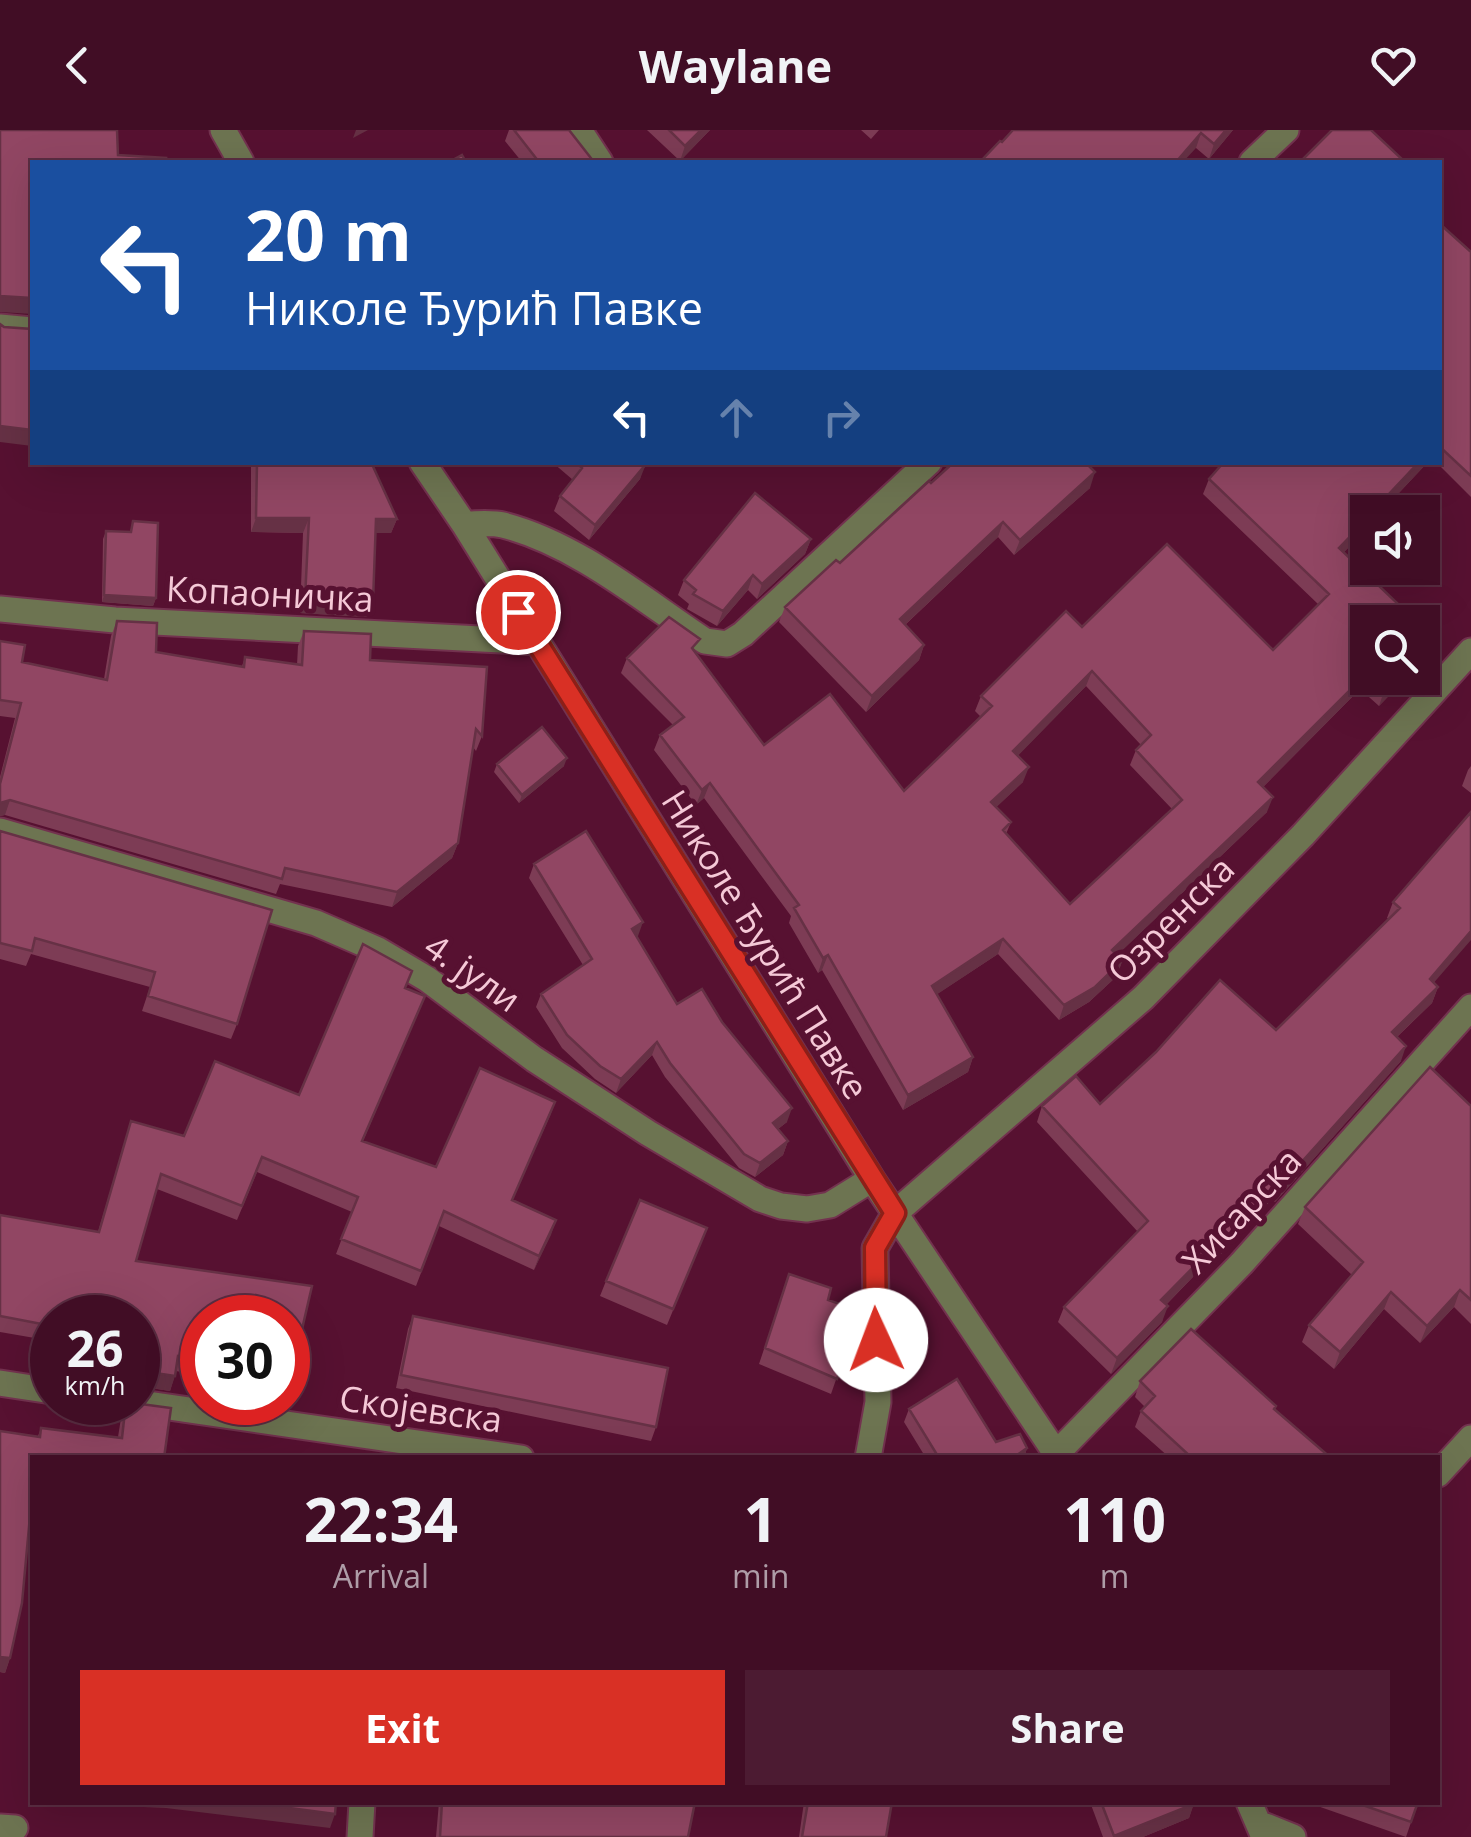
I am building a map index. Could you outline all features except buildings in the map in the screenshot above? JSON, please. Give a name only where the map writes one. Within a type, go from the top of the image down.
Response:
[{"type":"street","points":[[223,130],[240,160]]},
{"type":"street","points":[[578,130],[599,160]]},
{"type":"street","points":[[1254,160],[1286,130]]},
{"type":"street","points":[[0,327],[30,330]]},
{"type":"street","name":"Николе Ђурић Павке","points":[[424,465],[872,1179],[1057,1455]]},
{"type":"street","points":[[464,524],[500,523],[535,536],[578,558],[705,641],[727,644],[743,634],[926,465]]},
{"type":"street","name":"Копаоничка","points":[[0,609],[115,620],[537,642]]},
{"type":"street","name":"Озренска","points":[[895,1213],[1143,998],[1302,836],[1471,651]]},
{"type":"street","name":"4. јули","points":[[0,831],[316,922],[378,950],[427,979],[507,1040],[599,1101],[760,1198],[806,1209],[830,1205],[872,1179]]},
{"type":"street","name":"Хисарска","points":[[1059,1455],[1241,1264],[1471,1007]]},
{"type":"street","points":[[869,1455],[878,1402],[875,1248],[895,1213]]},
{"type":"street","points":[[0,1384],[30,1388]]},
{"type":"street","name":"Скојевска","points":[[160,1406],[500,1455]]},
{"type":"street","points":[[1440,1472],[1471,1438]]},
{"type":"street","points":[[360,1837],[362,1805]]},
{"type":"street","points":[[1257,1821],[1293,1837]]},
{"type":"route","points":[[518,612],[895,1213],[875,1248],[876,1340]]}]
